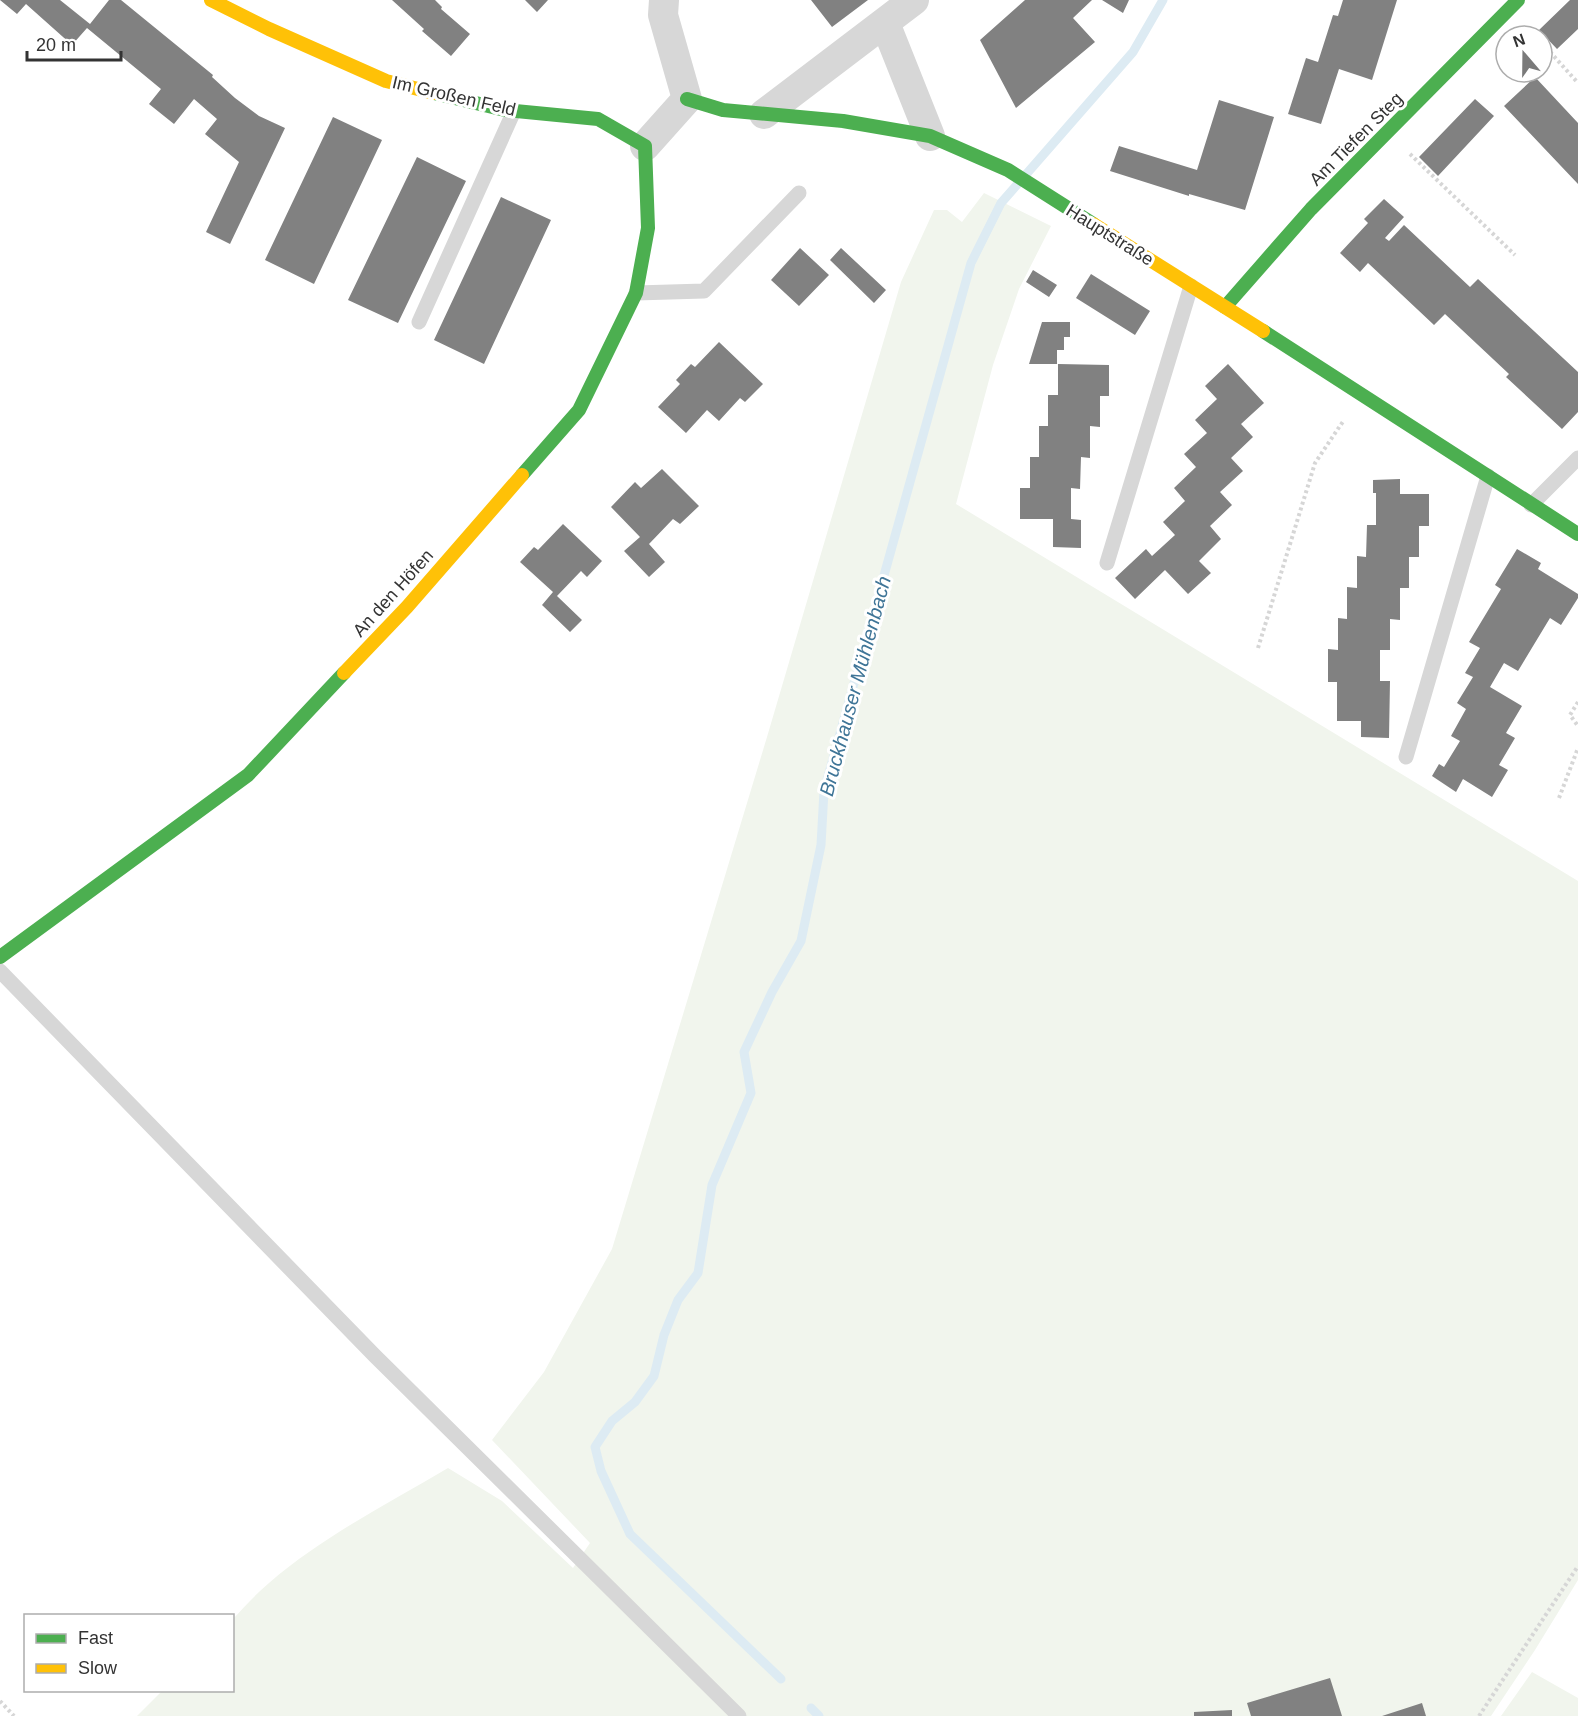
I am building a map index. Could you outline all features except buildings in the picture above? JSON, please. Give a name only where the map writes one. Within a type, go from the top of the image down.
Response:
[{"type":"street","name":"Im Großen Feld","points":[[211,0],[269,29],[386,81],[514,111],[598,119],[645,146]]},
{"type":"street","points":[[645,146],[687,99],[663,15],[664,0]]},
{"type":"street","points":[[764,114],[914,0]]},
{"type":"street","name":"Am Tiefen Steg","points":[[1226,307],[1311,209],[1518,0]]},
{"type":"street","points":[[885,23],[930,136]]},
{"type":"street","name":"Hauptstraße","points":[[687,99],[723,110],[843,121],[930,136],[1008,170],[1226,307],[1578,534]]},
{"type":"street","name":"An den Höfen","points":[[0,957],[248,775],[407,607],[579,410],[636,293],[648,228],[645,146]]},
{"type":"lane","points":[[420,322],[514,111]]},
{"type":"lane","points":[[636,293],[704,291],[799,193]]},
{"type":"lane","points":[[1107,563],[1191,286]]},
{"type":"lane","points":[[1531,505],[1578,458]]},
{"type":"lane","points":[[1406,758],[1488,476]]},
{"type":"lane","points":[[0,971],[375,1356],[739,1716]]},
{"type":"path","points":[[1554,56],[1578,82]]},
{"type":"path","points":[[1388,133],[1515,255]]},
{"type":"path","points":[[1258,648],[1315,463],[1361,395]]},
{"type":"path","points":[[1578,702],[1570,715],[1578,726]]},
{"type":"path","points":[[1559,798],[1578,748]]},
{"type":"path","points":[[1479,1716],[1578,1566]]},
{"type":"path","points":[[0,1701],[14,1716]]},
{"type":"shaded area","points":[[984,193],[1051,226],[1019,289],[993,365],[956,504],[1578,881],[1578,1580],[1491,1716],[137,1716],[161,1692],[234,1692],[234,1618],[250,1601],[289,1566],[311,1551],[448,1468],[502,1501],[573,1568],[590,1543],[492,1440],[544,1372],[612,1249],[767,737],[901,282],[934,210],[947,210],[962,222]]},
{"type":"shaded area","points":[[1532,1672],[1578,1698],[1578,1716],[1501,1716]]},
{"type":"waterway","name":"Bruckhauser Mühlenbach","points":[[781,1679],[630,1534],[601,1471],[595,1447],[612,1421],[635,1402],[654,1376],[664,1335],[678,1300],[698,1273],[712,1185],[751,1093],[744,1052],[772,992],[801,941],[821,845],[824,791],[971,263],[1001,203],[1133,52],[1163,0]]},
{"type":"waterway","name":"Bruckhauser Mühlenbach","points":[[811,1708],[819,1716]]},
{"type":"traffic: fast","points":[[1225,307],[1311,209],[1518,0]]},
{"type":"traffic: fast","points":[[434,93],[505,110],[598,119],[645,146],[648,228],[636,293],[579,410],[522,475]]},
{"type":"traffic: fast","points":[[687,99],[723,110],[843,121],[930,136],[1008,170],[1093,224]]},
{"type":"traffic: fast","points":[[1263,331],[1578,534]]},
{"type":"traffic: fast","points":[[0,957],[248,775],[344,673]]},
{"type":"traffic: slow","points":[[211,0],[269,29],[386,81],[434,93]]},
{"type":"traffic: slow","points":[[1093,224],[1263,331]]},
{"type":"traffic: slow","points":[[344,673],[407,607],[522,475]]}]
